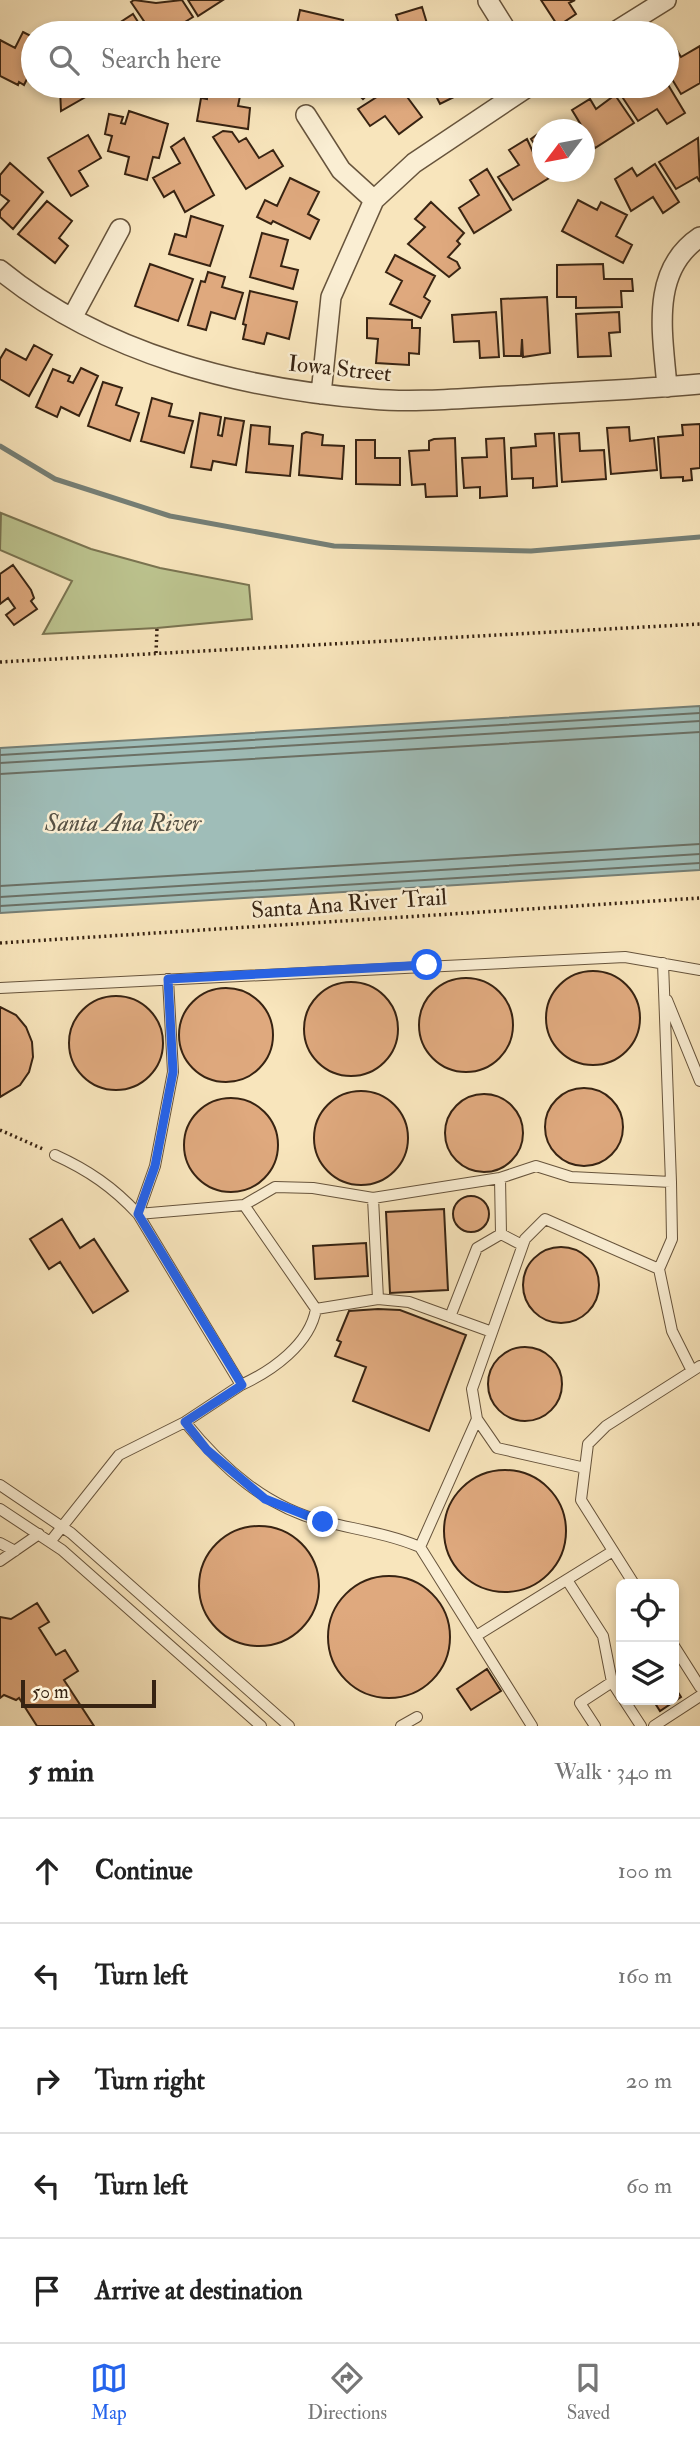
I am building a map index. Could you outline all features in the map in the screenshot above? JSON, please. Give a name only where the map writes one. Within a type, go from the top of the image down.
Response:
[{"type":"street","points":[[632,21],[666,0]]},
{"type":"street","points":[[488,1],[500,21]]},
{"type":"street","points":[[321,394],[331,297],[374,200],[414,163],[511,98]]},
{"type":"street","points":[[306,114],[341,170],[374,200]]},
{"type":"street","points":[[72,318],[120,229]]},
{"type":"street","points":[[667,387],[661,316],[663,292],[670,268],[681,253],[700,237]]},
{"type":"street","name":"Iowa Street","points":[[0,270],[72,318],[176,363],[248,381],[321,394],[424,400],[700,384]]},
{"type":"lane","points":[[0,988],[625,957],[700,970]]},
{"type":"lane","points":[[632,1579],[581,1500],[588,1444],[606,1426],[696,1368],[672,1331],[659,1269],[672,1239],[663,963]]},
{"type":"lane","points":[[138,1214],[155,1166],[173,1072],[168,979]]},
{"type":"lane","points":[[664,994],[700,1081]]},
{"type":"lane","points":[[55,1155],[86,1169],[106,1183],[138,1214],[242,1385]]},
{"type":"lane","points":[[138,1214],[244,1205],[275,1187],[313,1188],[373,1198],[500,1178],[536,1166],[571,1177],[671,1182]]},
{"type":"lane","points":[[500,1178],[501,1234]]},
{"type":"lane","points":[[373,1198],[378,1299]]},
{"type":"lane","points":[[50,1542],[120,1455],[185,1422],[242,1385],[266,1374],[313,1325],[316,1309],[244,1205]]},
{"type":"lane","points":[[585,1468],[497,1448],[477,1419],[472,1389],[524,1238],[545,1219],[659,1269]]},
{"type":"lane","points":[[501,1234],[522,1245]]},
{"type":"lane","points":[[450,1317],[477,1248],[501,1234]]},
{"type":"lane","points":[[316,1309],[378,1299],[409,1302],[492,1332]]},
{"type":"lane","points":[[420,1548],[477,1419]]},
{"type":"lane","points":[[185,1422],[207,1450],[265,1499],[323,1522],[393,1536],[420,1548],[532,1726]]},
{"type":"lane","points":[[0,1485],[61,1526],[289,1726]]},
{"type":"lane","points":[[0,1509],[50,1542],[261,1726]]},
{"type":"lane","points":[[0,1560],[39,1534]]},
{"type":"lane","points":[[0,1543],[15,1551]]},
{"type":"lane","points":[[476,1636],[613,1551]]},
{"type":"lane","points":[[567,1580],[603,1636],[612,1682],[616,1688]]},
{"type":"lane","points":[[679,1654],[700,1688]]},
{"type":"lane","points":[[595,1726],[580,1703],[612,1682]]},
{"type":"lane","points":[[654,1726],[700,1696]]},
{"type":"lane","points":[[628,1705],[641,1726]]},
{"type":"lane","points":[[401,1726],[417,1717]]},
{"type":"path","points":[[0,662],[700,624]]},
{"type":"path","points":[[156,653],[157,628]]},
{"type":"path","name":"Santa Ana River Trail","points":[[0,943],[700,898]]},
{"type":"path","points":[[0,1130],[55,1155]]},
{"type":"green space","points":[[1,513],[91,549],[160,568],[249,585],[252,619],[157,628],[43,634],[72,581],[0,550]]},
{"type":"water","name":"Santa Ana River","points":[[700,706],[700,870],[0,913],[0,748]]},
{"type":"building","points":[[182,0],[193,17],[186,21],[144,21],[131,2]]},
{"type":"building","points":[[188,0],[223,0],[198,16]]},
{"type":"building","points":[[541,0],[575,0],[569,3],[576,14],[566,21],[555,21]]},
{"type":"building","points":[[422,7],[426,21],[398,21],[396,15]]},
{"type":"building","points":[[300,10],[343,20],[343,21],[298,21]]},
{"type":"building","points":[[133,14],[137,21],[122,21]]},
{"type":"building","points":[[21,36],[21,83],[18,85],[0,76],[0,40],[15,48]]},
{"type":"building","points":[[700,46],[700,83],[681,94],[679,54],[681,57]]},
{"type":"building","points":[[60,98],[84,98],[61,111]]},
{"type":"building","points":[[201,98],[240,98],[238,106],[250,108],[248,129],[197,121]]},
{"type":"building","points":[[375,98],[408,98],[422,117],[399,134],[385,116],[370,126],[358,109]]},
{"type":"building","points":[[437,98],[452,98],[440,104]]},
{"type":"building","points":[[611,98],[617,98],[634,123],[595,148],[595,119],[577,119],[572,110],[590,99],[596,109]]},
{"type":"building","points":[[623,98],[676,98],[685,113],[667,124],[657,109],[638,121]]},
{"type":"building","points":[[129,111],[168,124],[159,158],[153,157],[147,180],[125,174],[129,157],[108,151],[112,136],[105,134],[109,114],[123,117],[121,123],[125,124]]},
{"type":"building","points":[[223,131],[232,132],[239,142],[246,138],[259,158],[273,150],[283,166],[246,189],[213,137]]},
{"type":"building","points":[[88,135],[101,158],[79,171],[88,186],[71,196],[48,158]]},
{"type":"building","points":[[184,138],[214,195],[185,212],[174,191],[164,197],[153,178],[180,163],[171,147]]},
{"type":"building","points":[[698,138],[700,182],[697,177],[676,189],[659,162]]},
{"type":"building","points":[[527,139],[532,150],[532,182],[542,182],[513,200],[498,177],[519,165],[509,150]]},
{"type":"building","points":[[10,163],[43,192],[13,229],[0,217],[0,211],[9,201],[0,194],[0,175]]},
{"type":"building","points":[[655,164],[679,202],[663,213],[653,197],[631,211],[615,179],[632,168],[637,176]]},
{"type":"building","points":[[487,169],[511,210],[474,233],[459,208],[479,195],[470,180]]},
{"type":"building","points":[[290,178],[319,192],[308,214],[319,220],[310,239],[273,221],[271,224],[257,217],[265,200],[277,206]]},
{"type":"building","points":[[578,200],[597,210],[601,202],[627,215],[616,236],[632,245],[623,263],[562,231]]},
{"type":"building","points":[[47,201],[72,221],[59,238],[68,246],[55,263],[18,234]]},
{"type":"building","points":[[431,202],[464,233],[457,241],[460,244],[448,257],[457,262],[460,268],[449,277],[408,244],[425,227],[415,219]]},
{"type":"building","points":[[191,216],[223,226],[210,266],[169,254],[175,234],[186,237]]},
{"type":"building","points":[[262,233],[288,240],[281,266],[298,270],[293,289],[250,277]]},
{"type":"building","points":[[395,255],[435,276],[424,297],[430,301],[421,318],[390,304],[402,281],[386,272]]},
{"type":"building","points":[[150,264],[193,279],[178,321],[135,306]]},
{"type":"building","points":[[603,264],[604,279],[632,279],[633,291],[621,291],[622,307],[576,308],[576,297],[557,297],[557,265]]},
{"type":"building","points":[[208,272],[225,277],[222,287],[243,293],[235,319],[211,312],[206,330],[188,325],[201,281],[205,282]]},
{"type":"building","points":[[250,291],[297,302],[289,339],[267,333],[264,344],[243,339],[246,325],[243,324]]},
{"type":"building","points":[[547,297],[550,353],[523,357],[522,339],[521,356],[504,356],[501,299]]},
{"type":"building","points":[[496,312],[499,357],[480,358],[479,341],[454,342],[452,315]]},
{"type":"building","points":[[619,312],[620,332],[609,333],[611,356],[578,357],[576,314]]},
{"type":"building","points":[[367,318],[412,320],[412,328],[420,328],[419,354],[409,353],[409,365],[376,363],[378,339],[367,338]]},
{"type":"building","points":[[34,345],[52,355],[29,396],[0,379],[0,359],[6,349],[26,360]]},
{"type":"building","points":[[81,368],[98,376],[79,416],[61,407],[57,417],[36,407],[53,369],[70,376],[68,381],[73,383]]},
{"type":"building","points":[[103,382],[122,388],[116,405],[139,413],[130,441],[88,426]]},
{"type":"building","points":[[152,398],[172,404],[169,416],[193,421],[184,453],[141,441]]},
{"type":"building","points":[[200,413],[221,417],[218,435],[222,436],[225,418],[244,421],[236,465],[213,461],[211,470],[191,467]]},
{"type":"building","points":[[700,424],[700,468],[691,469],[692,480],[683,481],[683,477],[661,478],[658,437],[683,435],[682,425]]},
{"type":"building","points":[[251,425],[270,427],[269,444],[293,446],[290,476],[246,472]]},
{"type":"building","points":[[629,427],[630,441],[654,438],[657,470],[611,474],[607,428]]},
{"type":"building","points":[[306,432],[323,435],[322,445],[344,446],[342,479],[299,475],[302,434]]},
{"type":"building","points":[[554,433],[557,486],[533,488],[533,478],[512,479],[511,448],[536,446],[535,434]]},
{"type":"building","points":[[579,433],[580,451],[604,450],[606,479],[562,482],[559,434]]},
{"type":"building","points":[[455,438],[457,496],[426,497],[425,484],[412,485],[409,451],[429,450],[429,441],[434,439]]},
{"type":"building","points":[[504,438],[507,496],[480,498],[480,487],[464,488],[462,458],[487,457],[486,439]]},
{"type":"building","points":[[356,440],[375,440],[375,458],[400,458],[400,485],[356,484]]},
{"type":"building","points":[[13,565],[31,590],[34,598],[31,601],[37,609],[14,625],[6,615],[15,608],[8,598],[0,604],[0,574]]},
{"type":"building","points":[[593,971],[611,974],[626,985],[637,1000],[640,1018],[637,1036],[626,1051],[611,1062],[593,1065],[575,1062],[560,1051],[549,1036],[546,1018],[549,1000],[560,985],[575,974]]},
{"type":"building","points":[[466,978],[484,981],[499,992],[510,1007],[513,1025],[510,1043],[499,1058],[484,1069],[466,1072],[448,1069],[433,1058],[422,1043],[419,1025],[422,1007],[433,992],[448,981]]},
{"type":"building","points":[[351,982],[369,985],[384,996],[395,1011],[398,1029],[395,1047],[384,1062],[369,1073],[351,1076],[333,1073],[318,1062],[307,1047],[304,1029],[307,1011],[318,996],[333,985]]},
{"type":"building","points":[[226,988],[244,991],[259,1002],[270,1017],[273,1035],[270,1053],[259,1068],[244,1079],[226,1082],[208,1079],[193,1068],[182,1053],[179,1035],[182,1017],[193,1002],[208,991]]},
{"type":"building","points":[[116,996],[134,1000],[149,1010],[159,1025],[163,1043],[159,1061],[149,1076],[134,1086],[116,1090],[98,1086],[83,1076],[73,1061],[69,1043],[73,1025],[83,1010],[98,1000]]},
{"type":"building","points":[[0,1007],[16,1015],[26,1027],[32,1042],[33,1057],[29,1072],[20,1085],[0,1097]]},
{"type":"building","points":[[584,1088],[599,1091],[616,1105],[623,1127],[620,1142],[606,1159],[584,1166],[569,1163],[552,1149],[545,1127],[548,1112],[562,1095]]},
{"type":"building","points":[[361,1091],[379,1094],[394,1105],[405,1120],[408,1138],[405,1156],[394,1171],[379,1182],[361,1185],[343,1182],[328,1171],[317,1156],[314,1138],[317,1120],[328,1105],[343,1094]]},
{"type":"building","points":[[484,1094],[499,1097],[516,1111],[523,1133],[520,1148],[506,1165],[484,1172],[469,1169],[452,1155],[445,1133],[448,1118],[462,1101]]},
{"type":"building","points":[[231,1098],[249,1101],[264,1112],[275,1127],[278,1145],[275,1163],[264,1178],[249,1189],[231,1192],[213,1189],[198,1178],[187,1163],[184,1145],[187,1127],[198,1112],[213,1101]]},
{"type":"building","points":[[471,1196],[484,1201],[489,1214],[484,1227],[471,1232],[458,1227],[453,1214],[458,1201]]},
{"type":"building","points":[[444,1209],[448,1290],[390,1293],[386,1212]]},
{"type":"building","points":[[62,1219],[80,1248],[94,1239],[128,1291],[93,1313],[60,1262],[49,1269],[30,1239]]},
{"type":"building","points":[[366,1243],[368,1276],[315,1279],[313,1246]]},
{"type":"building","points":[[561,1247],[576,1250],[588,1258],[596,1270],[599,1285],[596,1300],[588,1312],[576,1320],[561,1323],[546,1320],[534,1312],[526,1300],[523,1285],[526,1270],[534,1258],[546,1250]]},
{"type":"building","points":[[400,1310],[466,1335],[429,1431],[353,1401],[366,1367],[335,1356],[341,1342],[337,1340],[349,1311]]},
{"type":"building","points":[[518,1347],[532,1347],[546,1353],[556,1363],[562,1384],[560,1398],[546,1415],[532,1421],[518,1421],[504,1415],[494,1405],[488,1391],[488,1377],[494,1363],[504,1353]]},
{"type":"building","points":[[505,1470],[528,1475],[548,1488],[561,1508],[566,1531],[561,1554],[548,1574],[528,1587],[505,1592],[482,1587],[462,1574],[449,1554],[444,1531],[449,1508],[462,1488],[482,1475]]},
{"type":"building","points":[[259,1526],[282,1531],[301,1544],[314,1563],[319,1586],[314,1609],[301,1628],[282,1641],[259,1646],[236,1641],[217,1628],[204,1609],[199,1586],[204,1563],[217,1544],[236,1531]]},
{"type":"building","points":[[389,1576],[412,1581],[432,1594],[445,1614],[450,1637],[445,1660],[432,1680],[412,1693],[389,1698],[366,1693],[346,1680],[333,1660],[328,1637],[333,1614],[346,1594],[366,1581]]},
{"type":"building","points":[[37,1603],[49,1622],[39,1628],[56,1655],[65,1650],[78,1671],[64,1680],[94,1726],[37,1726],[19,1698],[16,1700],[4,1695],[0,1698],[0,1617],[11,1619]]},
{"type":"building","points":[[487,1669],[501,1691],[471,1710],[457,1689]]},
{"type":"building","points":[[656,1705],[669,1705],[660,1711]]},
{"type":"waterway","points":[[0,446],[55,479],[170,516],[334,546],[531,551],[700,537]]},
{"type":"route","points":[[323,1522],[265,1499],[207,1450],[185,1422],[242,1385],[167,1266],[156,1241],[138,1214],[155,1166],[173,1072],[168,979],[427,965]]}]
